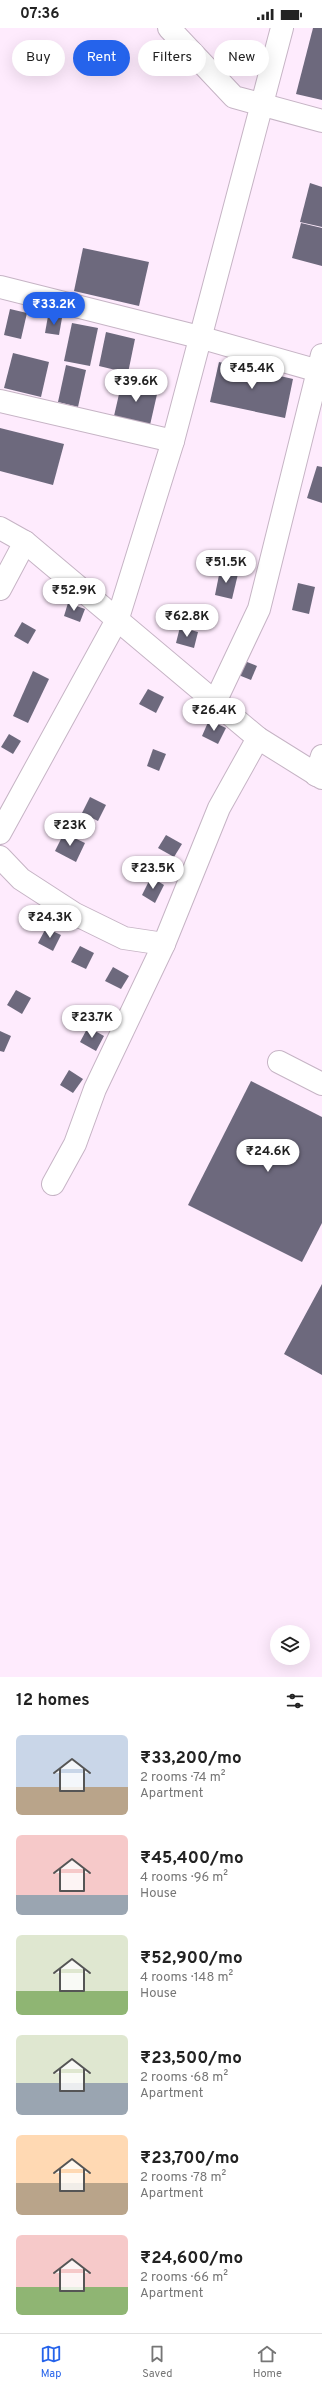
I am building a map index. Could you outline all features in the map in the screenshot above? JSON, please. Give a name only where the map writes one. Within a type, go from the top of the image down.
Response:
[{"type":"street","points":[[169,28],[234,97],[261,106],[322,120]]},
{"type":"street","points":[[0,834],[118,618],[173,441],[199,337],[282,28]]},
{"type":"street","points":[[0,287],[321,366],[258,609],[215,702]]},
{"type":"street","points":[[0,402],[173,441]]},
{"type":"street","points":[[0,528],[26,542],[118,618],[258,738],[320,770]]},
{"type":"street","points":[[0,589],[26,542]]},
{"type":"street","points":[[53,1184],[75,1144],[95,1089],[164,944],[220,808],[258,738]]},
{"type":"street","points":[[0,857],[21,879],[75,914],[124,938],[164,944]]},
{"type":"street","points":[[279,1062],[322,1084]]},
{"type":"building","points":[[313,28],[322,28],[322,100],[296,94]]},
{"type":"building","points":[[310,183],[322,187],[322,227],[300,222]]},
{"type":"building","points":[[301,223],[322,228],[322,266],[292,258]]},
{"type":"building","points":[[83,248],[149,262],[139,306],[74,291]]},
{"type":"building","points":[[10,309],[27,313],[21,339],[4,335]]},
{"type":"building","points":[[48,316],[62,318],[59,335],[45,333]]},
{"type":"building","points":[[72,323],[98,328],[90,366],[64,361]]},
{"type":"building","points":[[106,332],[135,339],[128,373],[99,366]]},
{"type":"building","points":[[13,353],[49,362],[41,397],[4,388]]},
{"type":"building","points":[[219,362],[293,379],[285,418],[210,402]]},
{"type":"building","points":[[66,365],[86,370],[78,407],[58,402]]},
{"type":"building","points":[[122,381],[158,390],[150,425],[114,416]]},
{"type":"building","points":[[0,428],[64,444],[53,485],[0,471]]},
{"type":"building","points":[[317,466],[322,467],[322,503],[307,498]]},
{"type":"building","points":[[220,570],[238,574],[232,599],[215,595]]},
{"type":"building","points":[[298,583],[315,587],[309,614],[292,610]]},
{"type":"building","points":[[68,603],[85,609],[80,622],[64,616]]},
{"type":"building","points":[[22,622],[36,630],[28,644],[14,636]]},
{"type":"building","points":[[180,627],[198,632],[194,648],[176,643]]},
{"type":"building","points":[[242,660],[257,666],[251,680],[236,674]]},
{"type":"building","points":[[33,671],[49,679],[28,723],[13,716]]},
{"type":"building","points":[[148,689],[164,697],[156,713],[139,704]]},
{"type":"building","points":[[209,720],[226,728],[218,744],[202,736]]},
{"type":"building","points":[[9,734],[21,741],[13,754],[1,747]]},
{"type":"building","points":[[153,749],[166,754],[159,771],[147,766]]},
{"type":"building","points":[[90,797],[106,805],[98,821],[82,813]]},
{"type":"building","points":[[64,833],[85,843],[76,862],[55,851]]},
{"type":"building","points":[[166,835],[182,844],[174,857],[158,848]]},
{"type":"building","points":[[151,877],[164,885],[155,903],[142,895]]},
{"type":"building","points":[[46,928],[61,935],[53,951],[38,943]]},
{"type":"building","points":[[80,946],[94,953],[86,969],[71,962]]},
{"type":"building","points":[[113,967],[129,976],[121,989],[105,981]]},
{"type":"building","points":[[16,990],[31,998],[22,1014],[7,1005]]},
{"type":"building","points":[[88,1027],[104,1036],[96,1051],[80,1042]]},
{"type":"building","points":[[0,1031],[11,1036],[4,1052],[0,1051]]},
{"type":"building","points":[[69,1070],[83,1079],[73,1093],[60,1085]]},
{"type":"building","points":[[251,1081],[322,1117],[322,1223],[302,1262],[188,1205]]},
{"type":"building","points":[[322,1284],[322,1375],[284,1354]]}]
